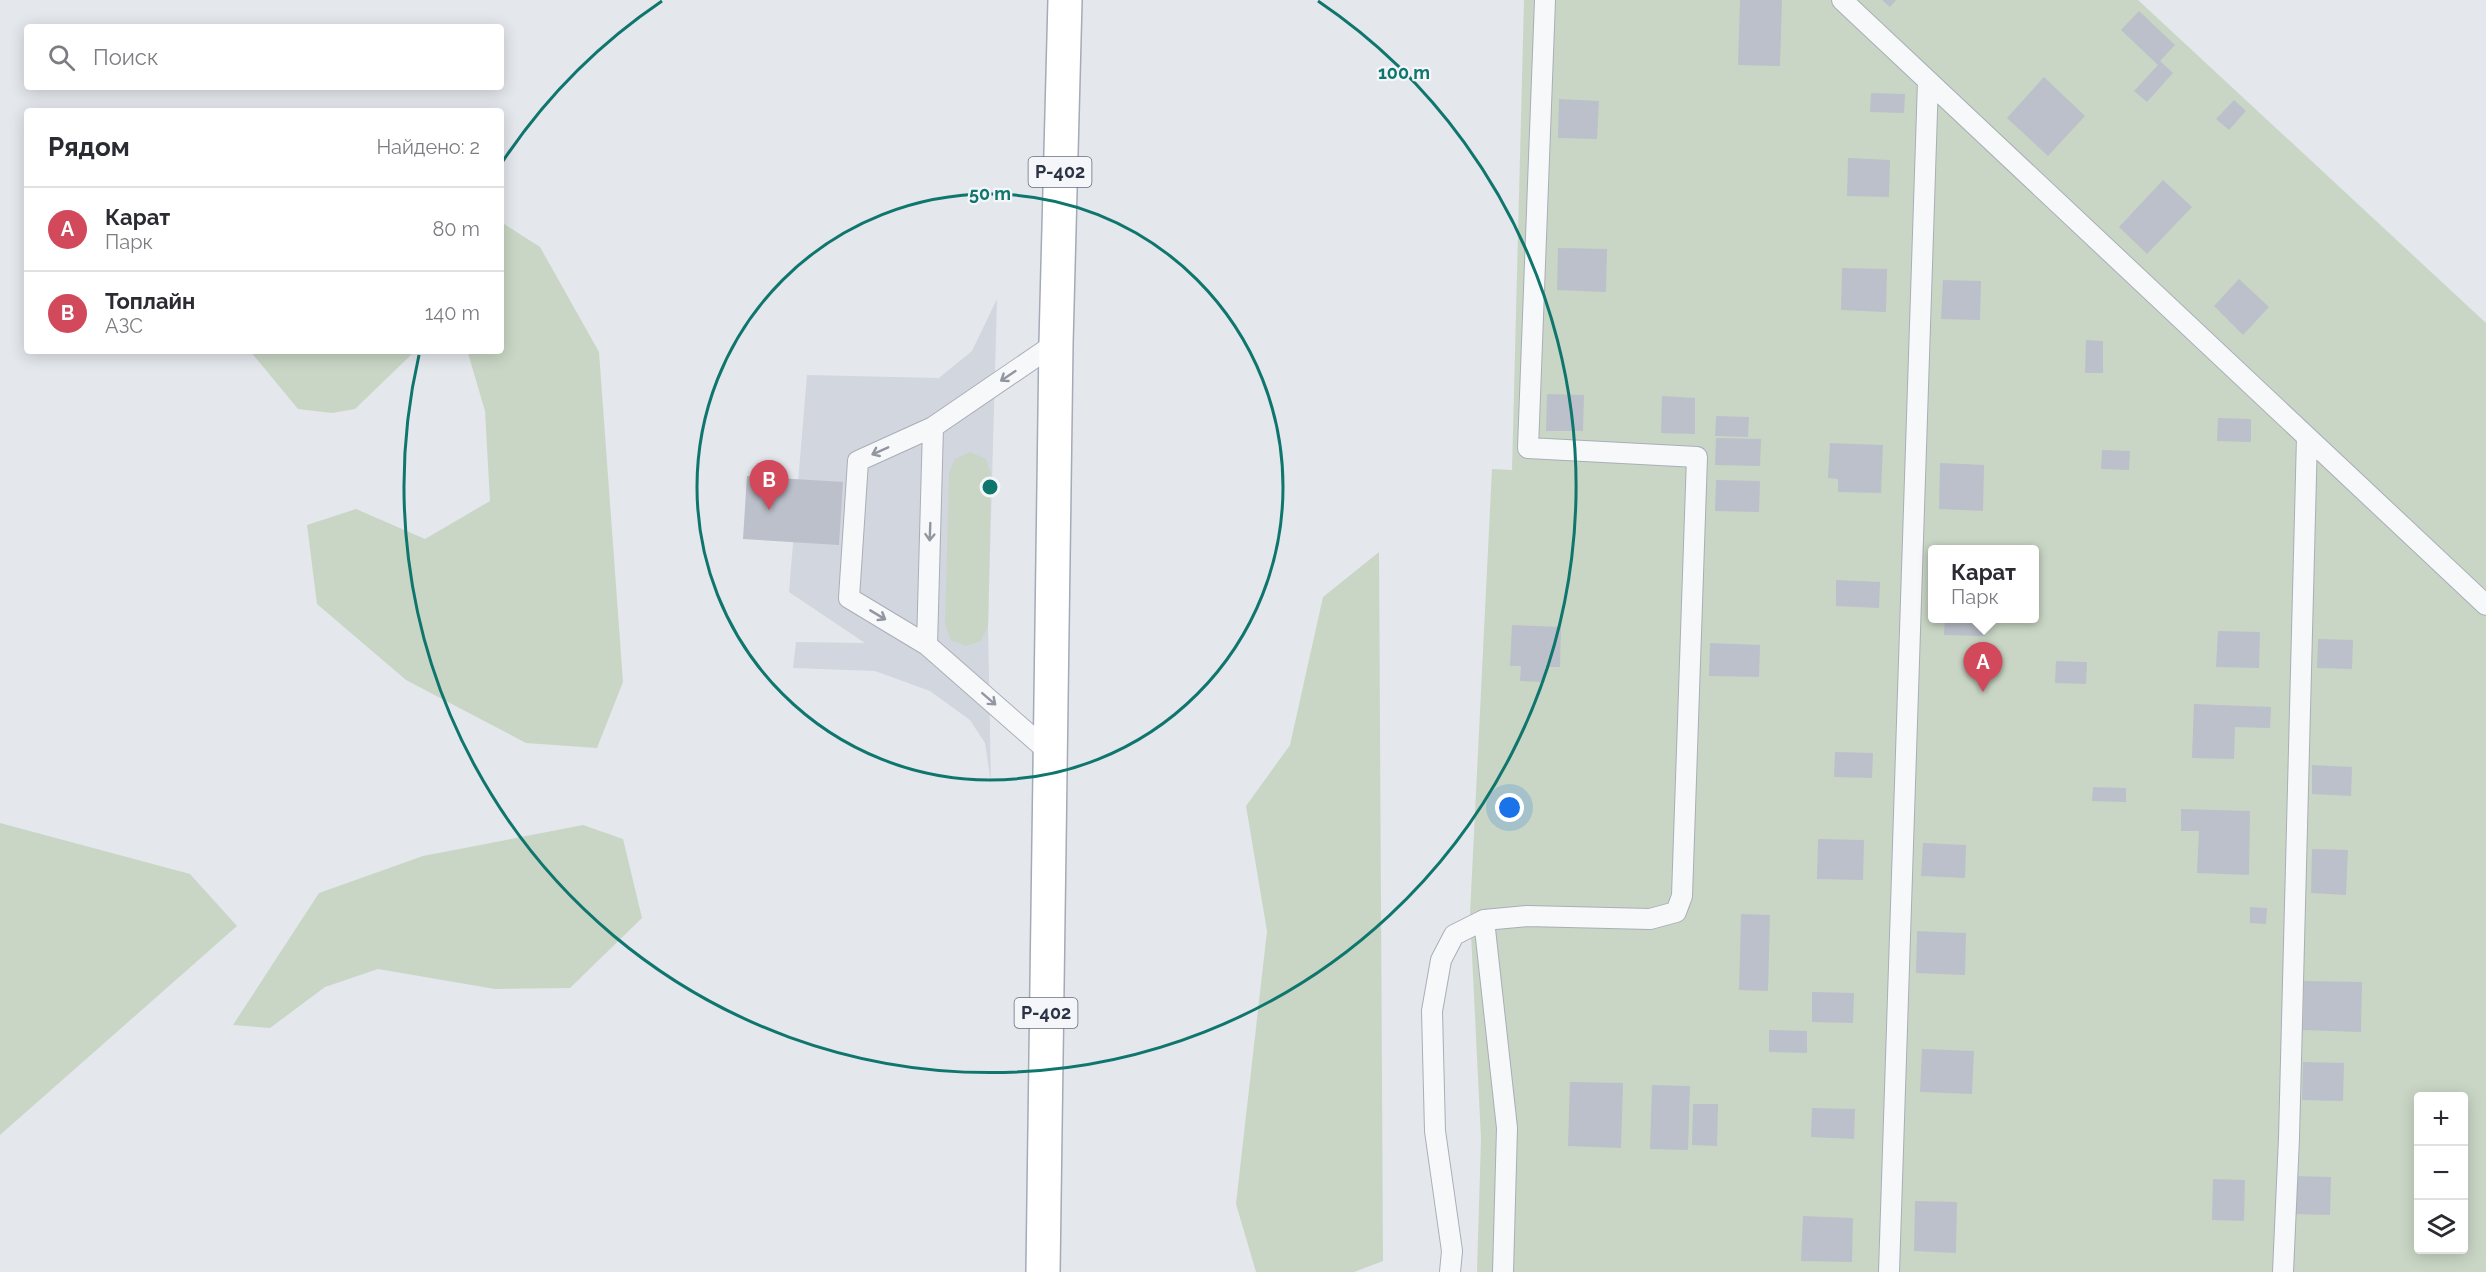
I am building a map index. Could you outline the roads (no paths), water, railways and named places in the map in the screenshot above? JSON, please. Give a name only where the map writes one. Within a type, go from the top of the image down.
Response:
[{"type":"main road","name":"Р-402","points":[[1043,1272],[1056,343],[1065,0]]},
{"type":"lane","points":[[1450,1272],[1452,1251],[1435,1131],[1432,1011],[1441,960],[1454,935],[1484,920],[1527,916],[1650,919],[1676,912],[1682,896],[1698,457],[1528,448],[1545,0]]},
{"type":"lane","points":[[1842,0],[2486,605]]},
{"type":"lane","points":[[1889,1272],[1928,81]]},
{"type":"lane","points":[[1050,753],[927,645],[849,598],[858,460],[933,428],[1056,343]]},
{"type":"lane","points":[[927,645],[933,428]]},
{"type":"lane","points":[[2283,1272],[2289,1138],[2307,437]]},
{"type":"lane","points":[[1484,920],[1507,1128],[1503,1272]]},
{"type":"place","name":"Топлайн","points":[[769,510]]},
{"type":"place","name":"Карат","points":[[1983,692]]}]
